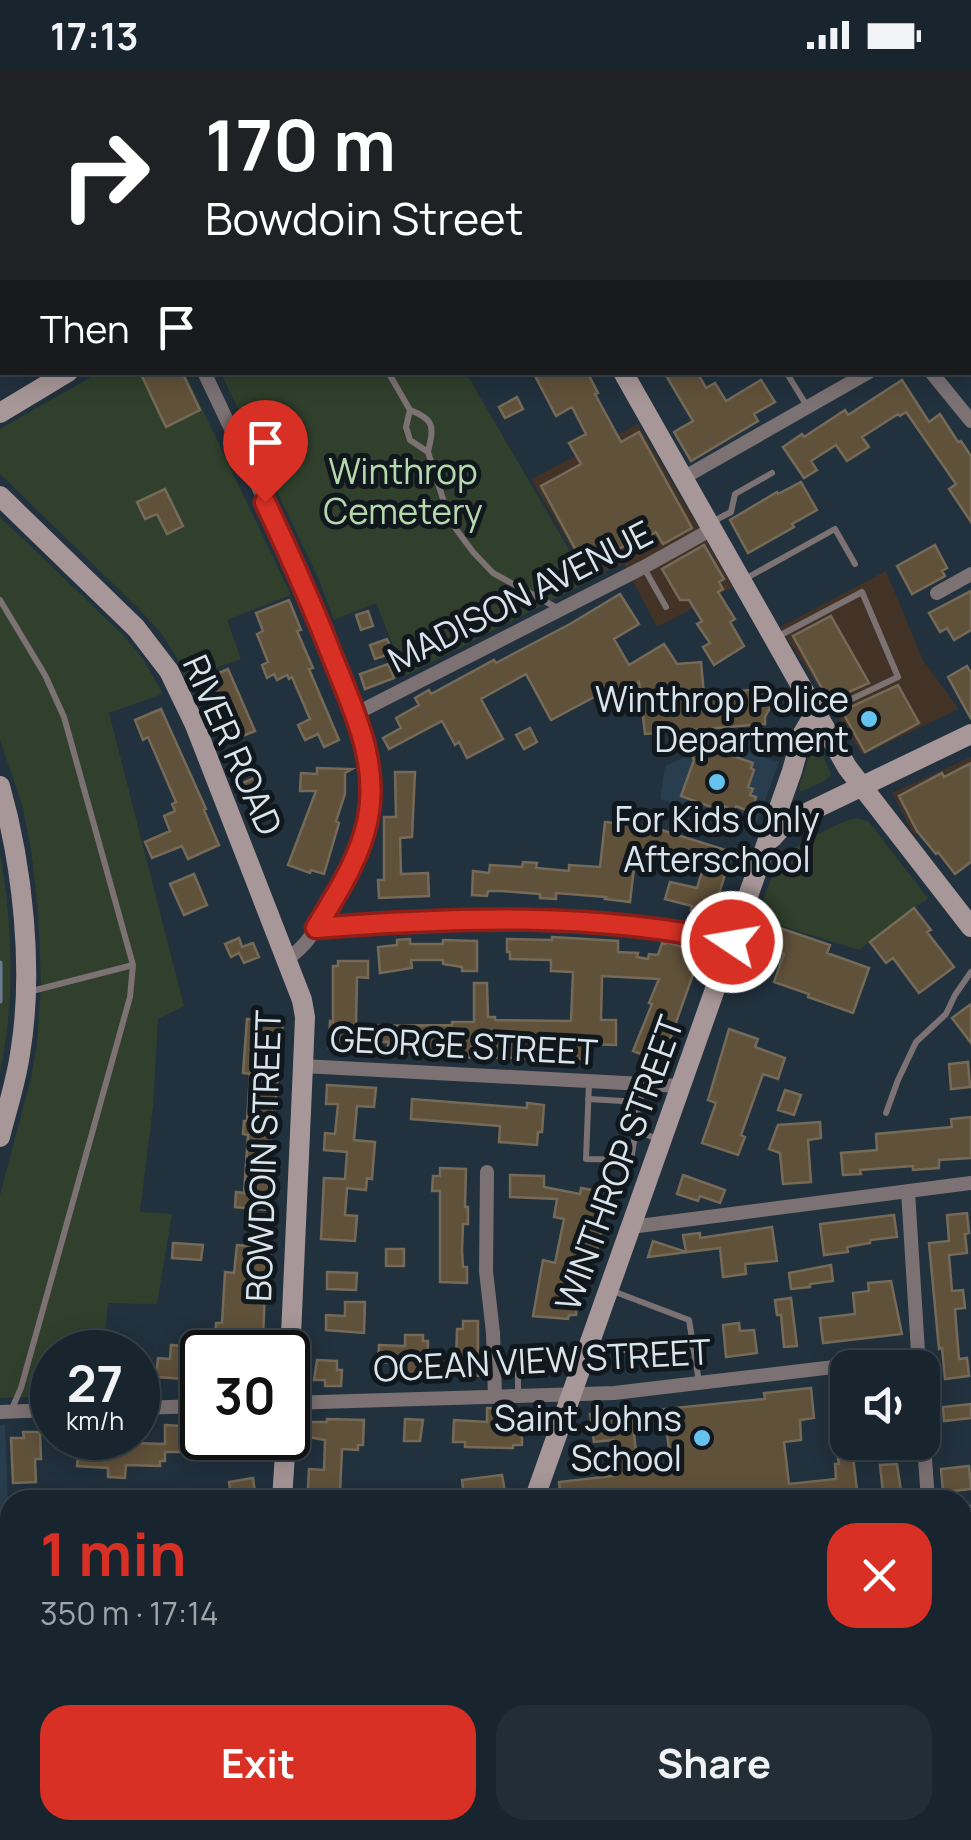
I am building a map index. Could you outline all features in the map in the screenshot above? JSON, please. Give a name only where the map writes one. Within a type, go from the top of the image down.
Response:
[{"type":"street","points":[[0,413],[63,375]]},
{"type":"street","name":"BOWDOIN STREET","points":[[205,375],[300,576],[354,714],[370,769],[368,819],[349,872],[305,944],[286,958],[304,1008],[291,1330]]},
{"type":"street","points":[[625,375],[848,767],[971,927]]},
{"type":"street","points":[[684,478],[864,375]]},
{"type":"street","points":[[933,375],[971,421]]},
{"type":"street","name":"RIVER ROAD","points":[[0,496],[126,617],[169,671],[196,726],[286,958]]},
{"type":"street","name":"MADISON AVENUE","points":[[354,714],[644,567],[711,526]]},
{"type":"street","points":[[937,593],[971,574]]},
{"type":"street","name":"WINTHROP STREET","points":[[538,1490],[766,848],[802,735],[817,715]]},
{"type":"street","points":[[766,848],[776,832],[792,820],[971,734]]},
{"type":"street","points":[[0,786],[18,868],[25,993],[20,1058],[0,1137]]},
{"type":"street","points":[[316,928],[458,919],[556,920],[655,928],[732,942]]},
{"type":"street","name":"GEORGE STREET","points":[[303,1066],[681,1086]]},
{"type":"street","points":[[487,1172],[486,1271],[495,1397]]},
{"type":"street","points":[[631,1228],[971,1183]]},
{"type":"street","points":[[908,1191],[918,1350]]},
{"type":"street","name":"OCEAN VIEW STREET","points":[[310,1402],[623,1393],[830,1370]]},
{"type":"street","points":[[5,1412],[30,1411]]},
{"type":"street","points":[[283,1490],[285,1460]]},
{"type":"street","points":[[925,1460],[927,1490]]},
{"type":"lane","points":[[390,375],[410,410],[426,416],[432,424],[428,452],[450,521],[493,574],[560,610]]},
{"type":"lane","points":[[788,375],[807,408]]},
{"type":"lane","points":[[410,410],[406,427],[410,440],[428,452]]},
{"type":"lane","points":[[711,526],[730,512],[735,494],[772,473]]},
{"type":"lane","points":[[742,581],[835,529],[855,564]]},
{"type":"lane","points":[[644,567],[666,607]]},
{"type":"lane","points":[[774,638],[862,592],[898,677],[817,715]]},
{"type":"lane","points":[[0,600],[45,675],[64,718],[132,965],[130,997],[20,1388],[5,1412]]},
{"type":"lane","points":[[25,993],[132,965]]},
{"type":"lane","points":[[886,1113],[916,1042],[946,1014],[971,972]]},
{"type":"lane","points":[[589,1081],[586,1159],[631,1160],[643,1084]]},
{"type":"lane","points":[[588,1100],[640,1102]]},
{"type":"lane","points":[[636,1131],[662,1140]]},
{"type":"lane","points":[[609,1290],[689,1320],[699,1383]]},
{"type":"lane","points":[[518,1396],[518,1347],[584,1360]]},
{"type":"lane","points":[[616,1349],[652,1354],[694,1348]]},
{"type":"shaded area","points":[[638,424],[733,587],[657,627],[624,564],[590,579],[531,479]]},
{"type":"shaded area","points":[[886,571],[923,660],[959,709],[864,754],[780,627]]},
{"type":"shaded area","name":"For Kids Only Afterschool","points":[[718,742],[779,762],[754,830],[660,799],[665,766]]},
{"type":"shaded area","points":[[971,757],[971,809],[914,835],[892,793]]},
{"type":"shaded area","points":[[5,1424],[7,1490],[0,1490],[0,1425]]},
{"type":"green space","name":"Winthrop Cemetery","points":[[94,375],[186,375],[291,595],[227,620],[241,659],[189,678],[162,634],[137,607],[0,474],[0,429]]},
{"type":"green space","name":"Winthrop Cemetery","points":[[222,375],[467,375],[588,582],[405,676],[376,603],[334,620]]},
{"type":"green space","points":[[0,517],[122,634],[143,659],[163,694],[109,713],[184,1006],[158,1019],[153,1107],[140,1212],[172,1214],[157,1304],[108,1303],[105,1330],[30,1330],[30,1397],[0,1398],[0,1195],[30,1082],[41,984],[31,849],[22,805],[0,740]]},
{"type":"green space","points":[[813,744],[818,744],[831,774],[801,792],[799,787]]},
{"type":"green space","points":[[857,818],[869,822],[928,898],[859,950],[757,918],[772,877],[785,857],[806,841]]},
{"type":"green space","points":[[0,854],[8,908],[10,964],[8,1019],[0,1073]]},
{"type":"building","points":[[141,375],[183,375],[200,410],[166,427]]},
{"type":"building","points":[[535,375],[589,375],[621,442],[639,432],[692,528],[663,544],[656,532],[640,541],[639,538],[585,567],[541,486],[581,464],[569,443],[586,434],[572,407],[556,416]]},
{"type":"building","points":[[666,375],[699,375],[706,388],[715,383],[726,401],[761,380],[775,402],[754,414],[758,421],[691,461],[674,432],[693,421]]},
{"type":"building","points":[[902,380],[929,422],[940,414],[971,456],[971,522],[949,489],[956,484],[906,412],[862,437],[869,447],[847,461],[836,445],[811,461],[817,470],[804,478],[783,447],[845,410],[848,415]]},
{"type":"building","points":[[517,397],[523,409],[505,418],[499,407]]},
{"type":"building","points":[[801,482],[817,510],[748,553],[730,520]]},
{"type":"building","points":[[165,489],[183,526],[167,534],[157,514],[145,519],[137,502]]},
{"type":"building","points":[[704,545],[724,579],[719,582],[723,589],[718,592],[735,619],[730,622],[744,646],[714,665],[703,647],[710,643],[697,624],[702,621],[689,600],[680,600],[662,569]]},
{"type":"building","points":[[935,545],[947,568],[942,571],[945,576],[912,594],[897,566]]},
{"type":"building","points":[[971,591],[971,630],[954,640],[947,628],[940,632],[929,613]]},
{"type":"building","points":[[620,594],[639,624],[614,639],[629,665],[664,644],[677,664],[701,662],[704,694],[762,689],[762,696],[772,704],[765,724],[645,734],[639,682],[618,696],[613,687],[551,720],[526,674],[481,699],[503,739],[467,758],[442,721],[389,749],[383,738],[401,728],[396,718],[419,705],[415,698],[429,690],[431,694],[494,660],[496,663]]},
{"type":"building","points":[[289,600],[313,668],[309,669],[339,740],[324,747],[318,734],[305,740],[298,725],[310,719],[292,677],[277,680],[274,674],[267,678],[262,665],[268,662],[257,634],[263,631],[256,613]]},
{"type":"building","points":[[368,611],[373,626],[361,630],[356,615]]},
{"type":"building","points":[[831,616],[869,683],[829,701],[793,636]]},
{"type":"building","points":[[387,639],[393,653],[375,659],[370,645]]},
{"type":"building","points":[[388,664],[394,678],[365,689],[360,674]]},
{"type":"building","points":[[967,666],[971,673],[971,719],[948,677]]},
{"type":"building","points":[[228,669],[255,731],[233,740],[203,680]]},
{"type":"building","points":[[898,685],[919,723],[865,752],[842,711]]},
{"type":"building","points":[[161,709],[219,845],[188,859],[182,846],[152,858],[145,842],[170,831],[164,816],[175,811],[172,804],[176,802],[148,737],[143,740],[135,720]]},
{"type":"building","points":[[530,728],[537,742],[524,749],[516,735]]},
{"type":"building","points":[[684,739],[753,763],[748,787],[753,789],[750,795],[756,797],[751,812],[736,806],[734,810],[724,806],[722,811],[681,796],[694,760]]},
{"type":"building","points":[[971,763],[971,862],[955,874],[917,831],[899,796]]},
{"type":"building","points":[[317,768],[352,769],[345,773],[345,794],[336,821],[339,823],[324,874],[288,865],[316,791],[300,791],[301,773],[317,774]]},
{"type":"building","points":[[395,772],[415,772],[412,837],[400,838],[401,874],[428,873],[429,896],[379,898],[378,880],[384,880],[384,817],[396,817]]},
{"type":"building","points":[[256,777],[263,791],[242,800],[236,786]]},
{"type":"building","points":[[605,822],[652,827],[732,852],[719,894],[723,895],[718,912],[711,910],[710,915],[665,899],[670,882],[697,888],[705,861],[650,845],[647,870],[634,868],[630,902],[556,893],[556,899],[502,891],[472,895],[473,871],[489,873],[490,865],[522,867],[523,862],[537,863],[536,868],[569,871],[569,865],[600,867]]},
{"type":"building","points":[[194,874],[207,905],[184,915],[170,884]]},
{"type":"building","points":[[914,908],[954,967],[919,993],[893,958],[886,963],[870,942]]},
{"type":"building","points":[[777,927],[830,945],[827,953],[869,968],[853,1013],[774,982],[784,954],[769,949]]},
{"type":"building","points":[[239,938],[242,947],[253,943],[259,957],[244,963],[239,953],[231,957],[225,944]]},
{"type":"building","points":[[410,939],[410,944],[477,941],[477,971],[462,971],[462,967],[443,964],[443,960],[411,960],[412,968],[380,973],[378,947]]},
{"type":"building","points":[[507,939],[618,941],[618,952],[638,953],[637,957],[648,959],[649,954],[658,955],[666,942],[696,951],[690,964],[696,966],[662,1062],[633,1051],[659,979],[602,976],[601,1020],[616,1020],[616,1045],[583,1044],[582,1059],[420,1057],[420,1052],[388,1051],[388,1042],[356,1042],[356,1049],[329,1048],[333,966],[338,966],[338,961],[368,961],[368,978],[357,977],[356,1026],[474,1022],[474,983],[487,983],[488,1017],[495,1020],[571,1021],[573,972],[551,971],[551,960],[510,959],[507,952]]},
{"type":"building","points":[[971,1004],[971,1043],[952,1018]]},
{"type":"building","points":[[247,1019],[283,1021],[275,1109],[272,1108],[268,1210],[235,1207],[236,1192],[244,1193],[248,1135],[243,1134],[250,1074],[243,1073]]},
{"type":"building","points":[[729,1029],[758,1039],[755,1047],[785,1058],[778,1079],[763,1074],[741,1135],[745,1137],[738,1155],[702,1143],[716,1103],[708,1100]]},
{"type":"building","points":[[968,1062],[970,1087],[951,1089],[949,1064]]},
{"type":"building","points":[[327,1085],[376,1088],[374,1107],[357,1106],[354,1140],[375,1142],[372,1179],[367,1178],[366,1190],[347,1188],[345,1215],[357,1216],[355,1241],[321,1239],[324,1178],[345,1179],[347,1152],[324,1150],[325,1133],[335,1134],[338,1104],[326,1104]]},
{"type":"building","points":[[785,1090],[801,1095],[794,1115],[778,1110]]},
{"type":"building","points":[[412,1099],[527,1108],[527,1103],[544,1105],[542,1132],[538,1132],[537,1145],[499,1142],[500,1126],[411,1119]]},
{"type":"building","points":[[971,1117],[971,1158],[939,1160],[939,1168],[913,1170],[913,1166],[843,1175],[841,1153],[877,1150],[876,1134],[952,1127],[951,1119]]},
{"type":"building","points":[[820,1122],[821,1138],[808,1140],[811,1182],[783,1184],[780,1153],[769,1149],[778,1125]]},
{"type":"building","points":[[440,1168],[466,1169],[468,1224],[463,1224],[462,1251],[467,1283],[440,1282],[440,1191],[432,1191],[433,1176],[440,1176]]},
{"type":"building","points":[[510,1175],[544,1176],[544,1187],[580,1194],[581,1188],[609,1193],[596,1256],[588,1254],[581,1287],[578,1286],[576,1315],[569,1315],[568,1319],[533,1316],[543,1260],[555,1263],[564,1219],[554,1217],[557,1199],[510,1197]]},
{"type":"building","points":[[683,1175],[725,1190],[720,1203],[677,1194]]},
{"type":"building","points":[[967,1213],[967,1253],[949,1255],[952,1291],[963,1290],[965,1308],[955,1309],[959,1359],[967,1358],[969,1376],[945,1379],[929,1243],[949,1241],[947,1215]]},
{"type":"building","points":[[894,1215],[897,1237],[870,1240],[847,1247],[848,1252],[824,1255],[820,1224]]},
{"type":"building","points":[[772,1227],[777,1261],[745,1264],[746,1274],[723,1277],[720,1248],[648,1257],[653,1241],[686,1252],[683,1235],[700,1233],[700,1238]]},
{"type":"building","points":[[173,1243],[203,1245],[201,1260],[172,1258]]},
{"type":"building","points":[[237,1245],[271,1248],[270,1263],[266,1263],[263,1330],[216,1330],[216,1323],[222,1323],[225,1272],[234,1273]]},
{"type":"building","points":[[386,1249],[404,1249],[404,1266],[386,1266]]},
{"type":"building","points":[[831,1265],[833,1281],[791,1289],[789,1273]]},
{"type":"building","points":[[327,1272],[357,1273],[356,1290],[327,1289]]},
{"type":"building","points":[[891,1281],[902,1334],[823,1343],[820,1318],[855,1314],[853,1293],[869,1291],[868,1283]]},
{"type":"building","points":[[791,1298],[797,1346],[784,1347],[781,1315],[777,1315],[775,1300]]},
{"type":"building","points":[[345,1302],[365,1302],[364,1333],[326,1330],[326,1315],[345,1316]]},
{"type":"building","points":[[463,1321],[478,1321],[483,1376],[462,1375],[462,1364],[456,1364],[457,1329],[463,1329]]},
{"type":"building","points":[[739,1323],[740,1331],[754,1330],[757,1353],[726,1357],[723,1325]]},
{"type":"building","points":[[405,1335],[423,1335],[423,1341],[428,1341],[427,1374],[405,1374],[405,1363],[378,1362],[379,1345],[405,1346]]},
{"type":"building","points":[[171,1345],[180,1346],[180,1379],[160,1377],[160,1358],[170,1359]]},
{"type":"building","points":[[317,1360],[337,1361],[337,1370],[342,1370],[341,1386],[325,1386],[325,1380],[314,1380]]},
{"type":"building","points":[[811,1388],[814,1418],[800,1420],[801,1440],[784,1442],[789,1484],[836,1479],[838,1460],[853,1460],[857,1490],[560,1490],[559,1482],[612,1476],[611,1472],[616,1471],[613,1440],[594,1442],[590,1414],[631,1409],[639,1434],[634,1434],[638,1469],[671,1465],[664,1409],[765,1399],[764,1393]]},
{"type":"building","points":[[971,1404],[971,1418],[944,1421],[943,1407]]},
{"type":"building","points":[[487,1408],[528,1410],[528,1428],[522,1427],[522,1445],[465,1447],[465,1442],[453,1442],[454,1420],[487,1422]]},
{"type":"building","points":[[405,1419],[423,1420],[420,1441],[404,1441]]},
{"type":"building","points":[[364,1420],[363,1445],[358,1445],[358,1450],[342,1449],[340,1490],[308,1488],[309,1469],[324,1470],[325,1440],[310,1437],[310,1422]]},
{"type":"building","points":[[165,1425],[180,1426],[180,1452],[165,1452],[165,1461],[160,1461],[160,1466],[126,1465],[125,1478],[108,1477],[108,1468],[77,1466],[78,1460],[160,1460],[160,1444],[165,1444]]},
{"type":"building","points":[[23,1432],[30,1432],[30,1460],[35,1460],[36,1482],[13,1483],[11,1438],[24,1438]]},
{"type":"building","points":[[897,1464],[901,1490],[883,1490],[880,1465]]},
{"type":"building","points":[[969,1466],[971,1489],[943,1490],[941,1469]]},
{"type":"building","points":[[502,1475],[505,1490],[463,1490],[462,1480]]},
{"type":"building","points":[[253,1478],[255,1490],[230,1490],[229,1482]]},
{"type":"waterway","points":[[0,963],[0,1001]]},
{"type":"place","name":"Winthrop Police Department","points":[[869,719]]},
{"type":"place","name":"For Kids Only Afterschool","points":[[717,782]]},
{"type":"place","name":"Saint Johns School","points":[[702,1438]]},
{"type":"route","points":[[265,502],[316,614],[363,739],[370,769],[369,809],[360,846],[316,928],[458,919],[556,920],[655,928],[732,942]]}]
